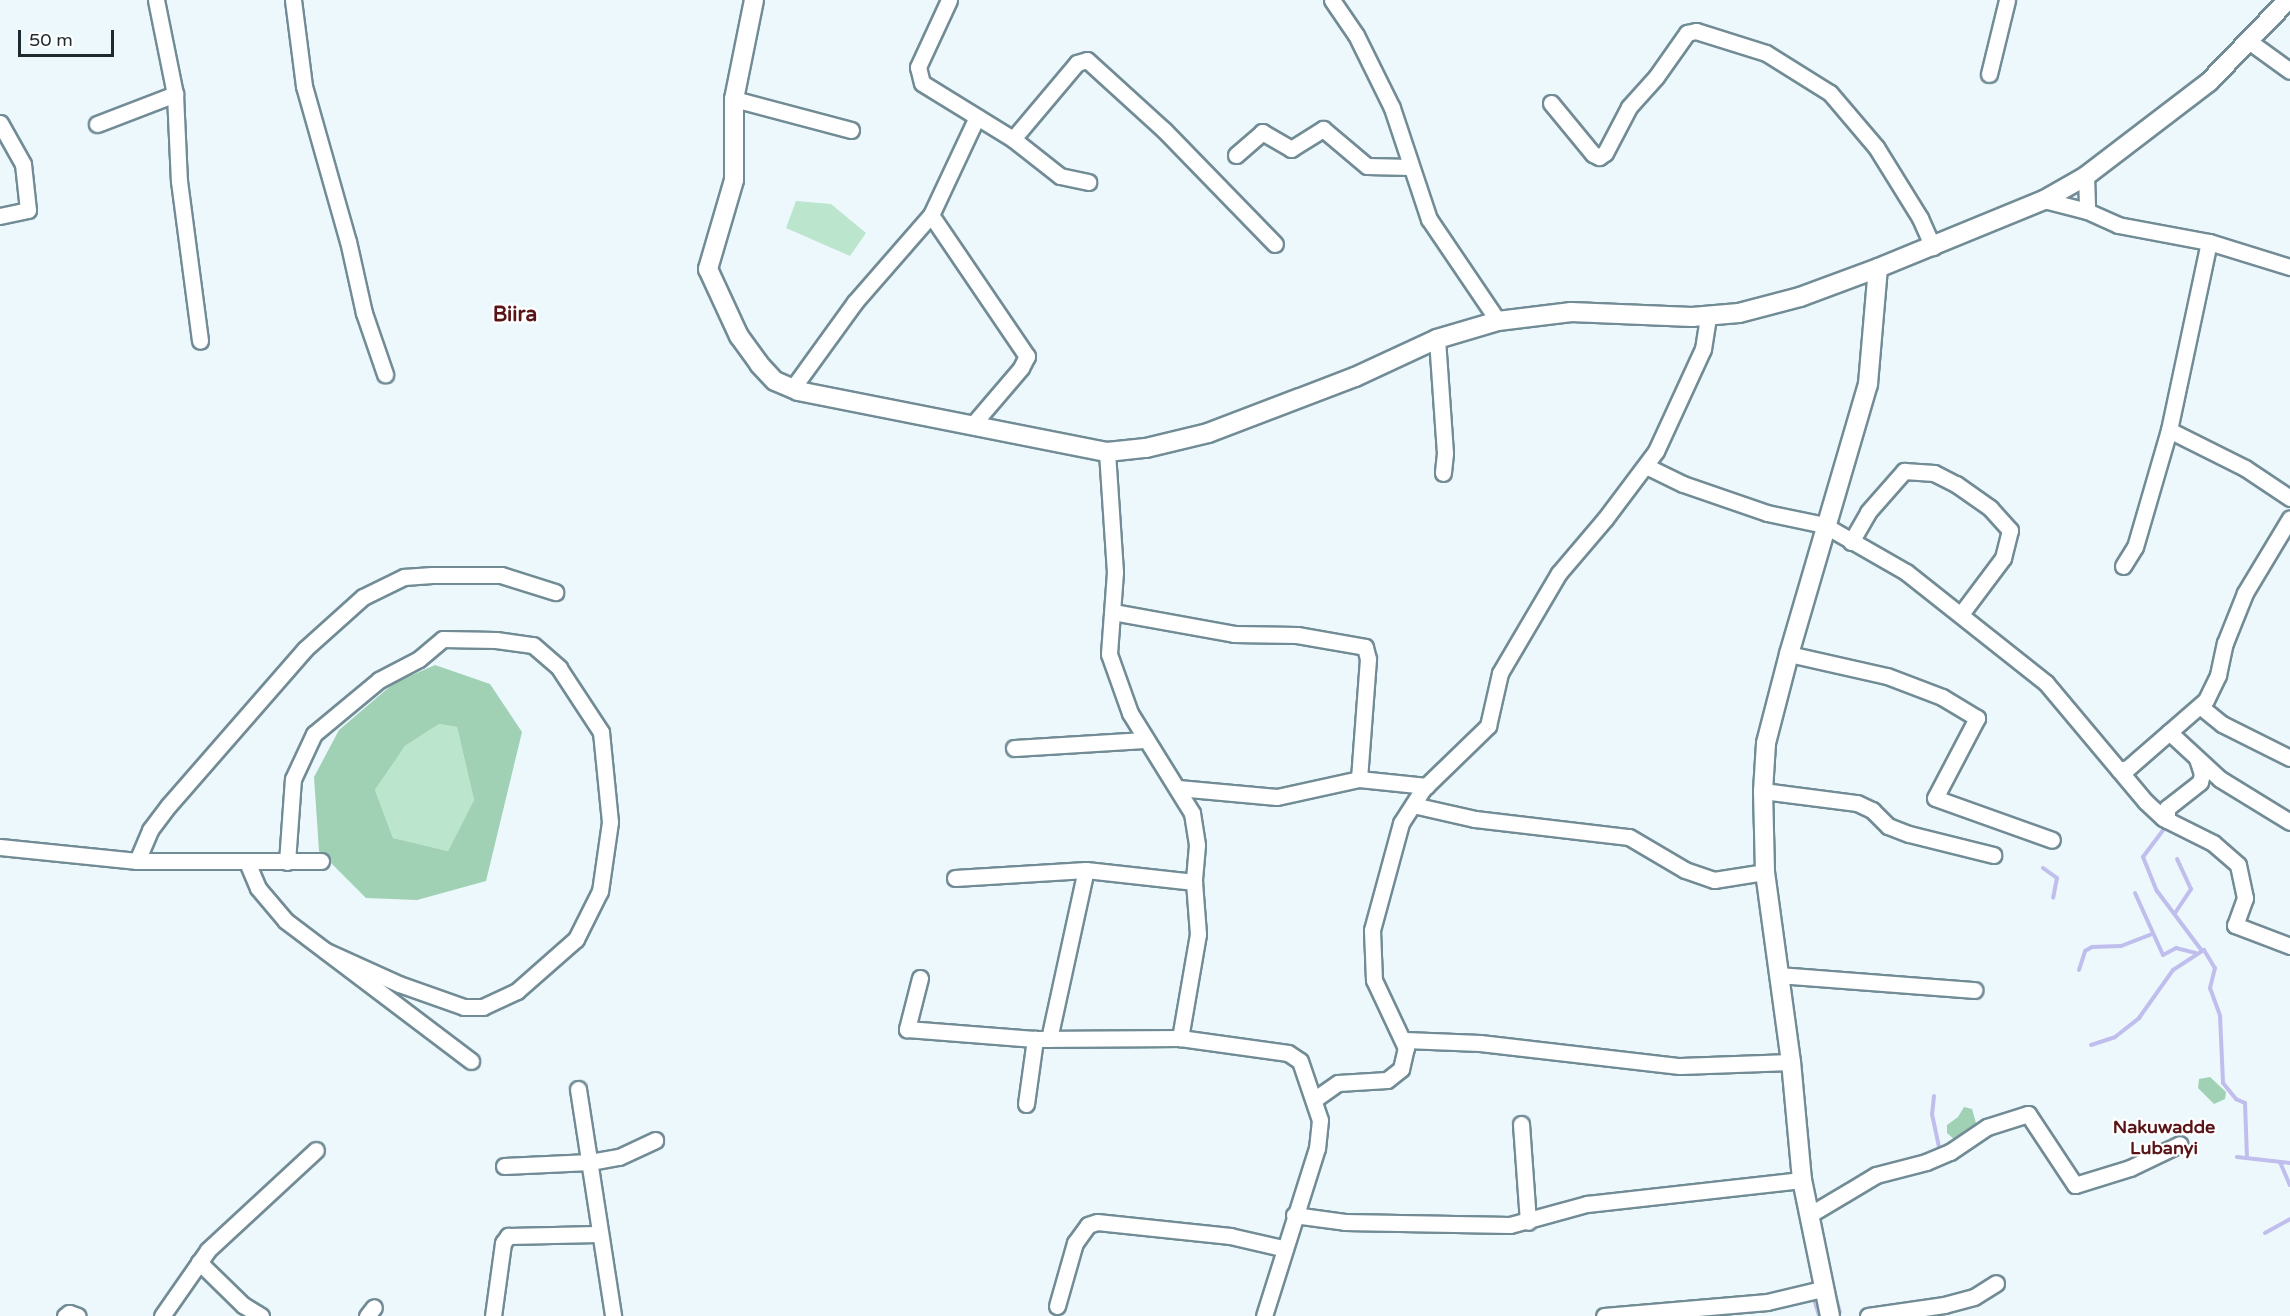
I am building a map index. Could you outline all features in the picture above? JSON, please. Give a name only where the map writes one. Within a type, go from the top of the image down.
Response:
[{"type":"street","points":[[156,0],[175,94],[179,181],[200,340]]},
{"type":"street","points":[[293,0],[304,86],[348,241],[364,313],[385,374]]},
{"type":"street","points":[[754,0],[734,99],[734,180],[708,269],[748,350],[766,373],[792,389],[913,415],[974,423],[1107,452],[1146,448],[1208,433],[1355,377],[1437,339],[1498,321],[1571,312],[1708,315],[1759,309],[1933,247],[2044,200],[2086,176],[2171,115],[2250,42],[2288,0]]},
{"type":"street","points":[[950,0],[918,75],[925,86],[1013,139],[1060,177],[1088,182]]},
{"type":"street","points":[[1332,0],[1356,35],[1392,108],[1430,219],[1498,321]]},
{"type":"street","points":[[1989,74],[2007,0]]},
{"type":"street","points":[[1551,103],[1593,154],[1599,157],[1605,153],[1629,108],[1656,77],[1687,33],[1696,31],[1766,53],[1819,83],[1868,137],[1920,218],[1933,247]]},
{"type":"street","points":[[2250,42],[2290,71]]},
{"type":"street","points":[[1013,139],[1077,63],[1088,60],[1164,130],[1275,244]]},
{"type":"street","points":[[97,124],[175,94]]},
{"type":"street","points":[[734,99],[851,130]]},
{"type":"street","points":[[792,389],[855,302],[931,215],[977,117]]},
{"type":"street","points":[[0,123],[23,164],[28,210],[0,216]]},
{"type":"street","points":[[1236,155],[1262,132],[1291,149],[1323,129],[1367,166],[1411,167]]},
{"type":"street","points":[[2086,176],[2087,211]]},
{"type":"street","points":[[2044,200],[2087,211],[2118,225],[2209,242],[2290,267]]},
{"type":"street","points":[[931,215],[1027,356],[1021,368],[974,423]]},
{"type":"street","points":[[2123,566],[2135,547],[2169,430],[2209,242]]},
{"type":"street","points":[[1830,1316],[1822,1289],[1802,1180],[1791,1062],[1765,872],[1763,791],[1766,743],[1824,525],[1868,384],[1878,268]]},
{"type":"street","points":[[1315,1099],[1338,1083],[1395,1076],[1406,1058],[1405,1040],[1374,980],[1372,930],[1401,823],[1427,786],[1488,726],[1500,673],[1559,573],[1646,466],[1664,436],[1703,349],[1708,315]]},
{"type":"street","points":[[1437,339],[1445,453],[1443,473]]},
{"type":"street","points":[[2169,430],[2245,468],[2290,498]]},
{"type":"street","points":[[1107,452],[1114,541],[1113,612],[1108,645],[1113,669],[1145,740],[1178,788],[1197,828],[1194,882],[1198,934],[1180,1038]]},
{"type":"street","points":[[1646,466],[1683,484],[1767,513],[1824,525],[1906,572],[2046,683],[2146,802],[2167,820],[2213,843],[2238,865],[2243,874],[2245,898],[2235,925],[2290,946]]},
{"type":"street","points":[[1851,542],[1868,512],[1904,471],[1934,472],[1956,484],[1990,508],[2010,530],[2003,558],[1961,614]]},
{"type":"street","points":[[2120,770],[2128,768],[2200,707],[2218,675],[2225,643],[2245,593],[2290,518]]},
{"type":"street","points":[[137,861],[150,830],[169,805],[304,649],[363,597],[404,577],[432,575],[501,575],[555,592]]},
{"type":"street","points":[[1113,612],[1234,634],[1297,635],[1365,647],[1368,659],[1359,778]]},
{"type":"street","points":[[287,862],[293,779],[314,734],[379,680],[419,659],[443,639],[533,645],[559,668],[601,732],[610,822],[600,891],[576,939],[517,992],[483,1007],[464,1007],[399,984],[326,951]]},
{"type":"street","points":[[1789,654],[1887,676],[1942,697],[1977,718],[1935,798],[2052,840]]},
{"type":"street","points":[[2200,707],[2222,724],[2290,758]]},
{"type":"street","points":[[2169,732],[2232,788],[2290,822]]},
{"type":"street","points":[[1014,748],[1145,740]]},
{"type":"street","points":[[2167,820],[2167,808],[2200,782],[2202,774],[2198,759]]},
{"type":"street","points":[[1178,788],[1276,797],[1359,778],[1427,786]]},
{"type":"street","points":[[1763,791],[1857,803],[1872,810],[1888,826],[1909,834],[1994,855]]},
{"type":"street","points":[[1413,805],[1475,819],[1629,837],[1685,870],[1714,880],[1765,872]]},
{"type":"street","points":[[0,847],[137,861],[321,861]]},
{"type":"street","points":[[247,862],[271,906],[351,974],[451,1043],[471,1061]]},
{"type":"street","points":[[955,878],[1086,870],[1194,882]]},
{"type":"street","points":[[1026,1104],[1086,870]]},
{"type":"street","points":[[1779,975],[1974,990]]},
{"type":"street","points":[[920,978],[907,1029],[1042,1040],[1180,1038],[1294,1056],[1304,1067],[1315,1099],[1320,1120],[1317,1148],[1282,1248],[1264,1316]]},
{"type":"street","points":[[1405,1040],[1480,1043],[1680,1066],[1791,1062]]},
{"type":"street","points":[[578,1089],[612,1316]]},
{"type":"street","points":[[1809,1215],[1876,1175],[1926,1162],[1950,1152],[1988,1127],[2028,1114],[2075,1185],[2130,1168],[2180,1144]]},
{"type":"street","points":[[1521,1124],[1528,1222]]},
{"type":"street","points":[[504,1166],[590,1162],[619,1157],[654,1140]]},
{"type":"street","points":[[162,1316],[199,1262],[236,1223],[316,1150]]},
{"type":"street","points":[[1294,1215],[1346,1222],[1528,1222],[1587,1204],[1802,1180]]},
{"type":"street","points":[[1057,1306],[1075,1243],[1088,1225],[1097,1222],[1230,1236],[1282,1248]]},
{"type":"street","points":[[493,1316],[503,1243],[508,1236],[598,1234]]},
{"type":"street","points":[[199,1262],[243,1305],[261,1316]]},
{"type":"street","points":[[1868,1316],[1944,1305],[1974,1297],[1996,1282]]},
{"type":"street","points":[[1604,1316],[1767,1302],[1822,1289]]},
{"type":"street","points":[[65,1316],[69,1313],[78,1316]]},
{"type":"green space","points":[[796,201],[831,204],[866,233],[850,256],[786,228]]},
{"type":"green space","points":[[435,665],[490,684],[522,732],[486,881],[417,900],[366,898],[319,851],[314,777],[339,730],[394,683]],"holes":[[[439,724],[457,727],[474,800],[448,851],[393,838],[375,790],[405,746]]]},
{"type":"green space","points":[[439,724],[457,727],[474,800],[448,851],[393,838],[375,790],[405,746]]},
{"type":"green space","points":[[2210,1077],[2226,1092],[2225,1099],[2214,1104],[2198,1088],[2199,1079]]},
{"type":"green space","points":[[1964,1107],[1972,1109],[1976,1123],[1971,1137],[1955,1140],[1947,1133],[1947,1125],[1958,1117]]},
{"type":"waterway","points":[[2167,825],[2143,857],[2157,891],[2202,951]]},
{"type":"waterway","points":[[2175,913],[2191,889],[2177,859]]},
{"type":"waterway","points":[[2043,868],[2057,878],[2053,898]]},
{"type":"waterway","points":[[2135,893],[2163,955],[2176,948],[2196,953]]},
{"type":"waterway","points":[[2079,970],[2085,951],[2092,947],[2121,946],[2152,934]]},
{"type":"waterway","points":[[2091,1045],[2115,1037],[2139,1018],[2173,970],[2204,950],[2215,968],[2210,988],[2220,1016],[2223,1083],[2236,1099],[2245,1103],[2247,1158]]},
{"type":"waterway","points":[[1934,1096],[1932,1114],[1940,1151]]},
{"type":"waterway","points":[[2237,1157],[2290,1163]]},
{"type":"waterway","points":[[2280,1162],[2290,1185]]},
{"type":"waterway","points":[[2265,1233],[2290,1219]]},
{"type":"waterway","points":[[1833,1288],[1840,1312]]},
{"type":"waterway","points":[[1813,1296],[1819,1316]]},
{"type":"district","name":"Biira","points":[[515,315]]},
{"type":"district","name":"Nakuwadde Lubanyi","points":[[2164,1138]]}]
